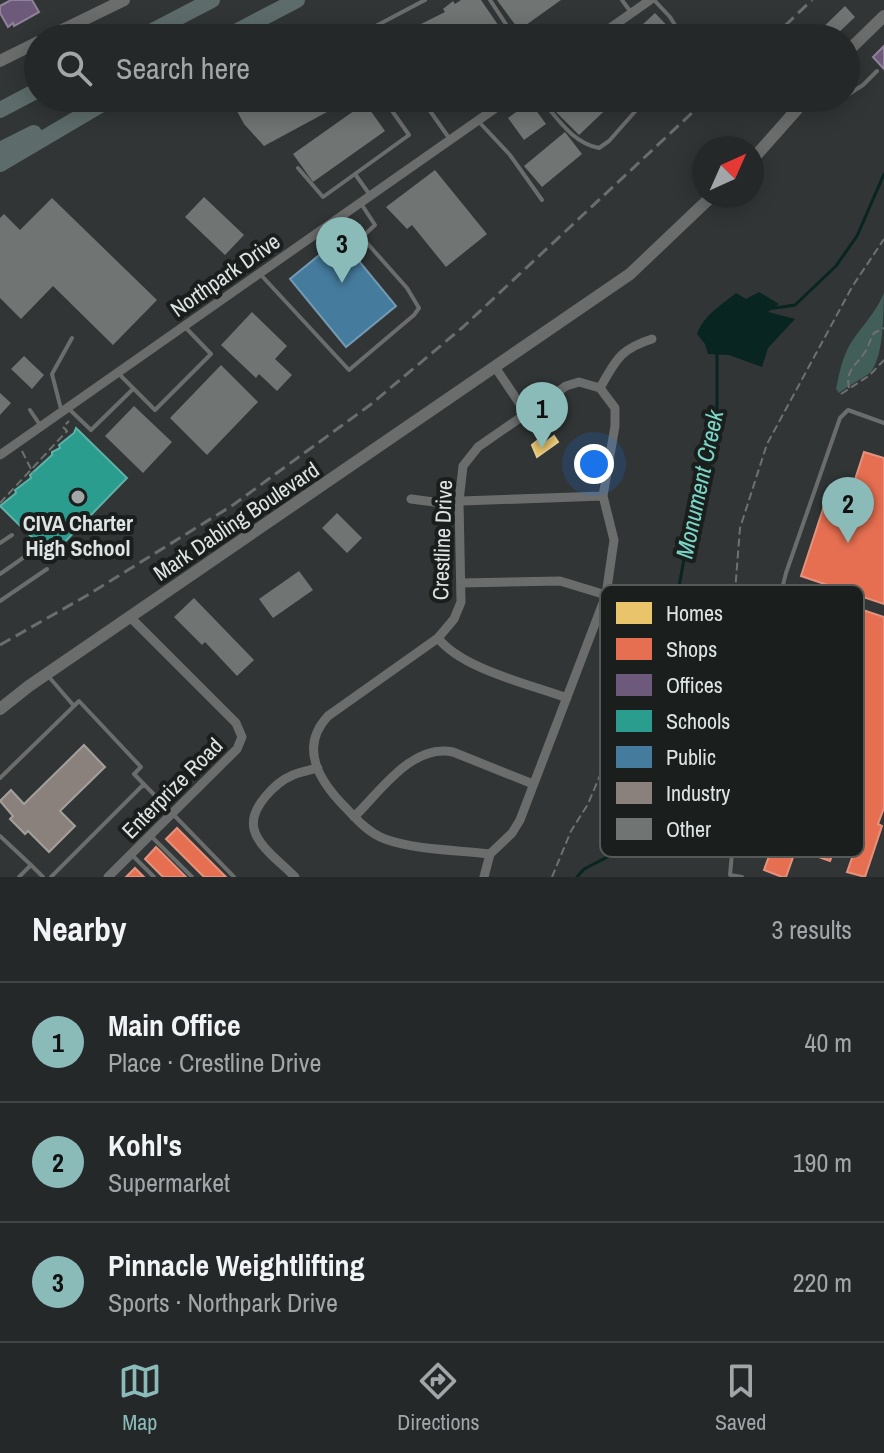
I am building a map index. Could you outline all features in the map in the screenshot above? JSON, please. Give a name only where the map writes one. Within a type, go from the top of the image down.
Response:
[{"type":"highway","points":[[166,24],[212,0]]},
{"type":"highway","points":[[251,24],[297,0]]},
{"type":"highway","points":[[0,103],[24,94]]},
{"type":"highway","points":[[0,110],[24,97]]},
{"type":"highway","points":[[0,150],[76,112]]},
{"type":"highway","points":[[0,164],[88,112]]},
{"type":"street","points":[[616,24],[652,0]]},
{"type":"street","points":[[73,24],[115,2]]},
{"type":"street","points":[[860,39],[884,16]]},
{"type":"street","points":[[2,56],[24,47]]},
{"type":"street","name":"Northpark Drive","points":[[0,455],[491,112]]},
{"type":"street","points":[[764,146],[795,112]]},
{"type":"street","name":"Mark Dabling Boulevard","points":[[0,709],[630,274],[699,208]]},
{"type":"street","points":[[607,585],[614,540],[603,496],[616,416],[610,399],[600,388],[619,355],[631,345],[652,339]]},
{"type":"street","points":[[495,367],[526,413]]},
{"type":"street","name":"Crestline Drive","points":[[318,768],[313,749],[322,723],[438,638],[458,611],[461,583],[460,475],[471,454],[572,383],[600,388]]},
{"type":"street","points":[[411,499],[434,502],[603,496]]},
{"type":"street","points":[[461,583],[560,581],[600,593]]},
{"type":"street","points":[[484,877],[490,854],[512,833],[520,820],[600,611]]},
{"type":"street","name":"Enterprize Road","points":[[111,876],[237,749],[242,737],[240,730],[130,617]]},
{"type":"street","points":[[438,638],[446,648],[465,661],[567,698]]},
{"type":"street","points":[[354,817],[407,764],[440,745],[533,784]]},
{"type":"street","points":[[295,877],[260,840],[250,817],[285,779],[318,768],[327,789],[365,827],[386,839],[490,854]]},
{"type":"lane","points":[[380,24],[425,0]]},
{"type":"lane","points":[[490,0],[506,24]]},
{"type":"lane","points":[[622,0],[631,13]]},
{"type":"lane","points":[[652,0],[674,24]]},
{"type":"lane","points":[[860,87],[877,71]]},
{"type":"lane","points":[[298,168],[323,197],[409,135],[393,112]]},
{"type":"lane","points":[[431,112],[450,140]]},
{"type":"lane","points":[[552,112],[575,138],[599,148],[635,112]]},
{"type":"lane","points":[[478,121],[510,155],[542,200]]},
{"type":"lane","points":[[355,174],[371,196]]},
{"type":"lane","points":[[360,203],[375,225],[362,237]]},
{"type":"lane","points":[[259,274],[349,370],[419,308],[407,288],[343,216]]},
{"type":"lane","points":[[117,373],[155,410],[211,354],[184,326]]},
{"type":"lane","points":[[72,338],[52,374],[64,409],[91,430],[133,389]]},
{"type":"lane","points":[[30,410],[40,426]]},
{"type":"lane","points":[[783,585],[840,418],[848,410],[884,423]]},
{"type":"lane","points":[[0,543],[12,535]]},
{"type":"lane","points":[[0,574],[30,553]]},
{"type":"lane","points":[[0,601],[47,569]]},
{"type":"lane","points":[[47,674],[74,706]]},
{"type":"lane","points":[[0,778],[79,701],[141,767],[134,774],[234,877]]},
{"type":"lane","points":[[51,877],[144,784]]},
{"type":"lane","points":[[151,835],[192,877]]},
{"type":"lane","points":[[0,836],[43,877]]},
{"type":"lane","points":[[131,855],[154,877]]},
{"type":"lane","points":[[732,857],[730,875],[742,877]]},
{"type":"lane","points":[[19,877],[31,865]]},
{"type":"path","points":[[736,585],[740,528],[767,444],[852,287],[884,239]]},
{"type":"path","points":[[849,388],[847,380],[851,368],[867,349],[874,333],[884,328]]},
{"type":"path","points":[[841,394],[870,375],[884,360]]},
{"type":"path","points":[[0,503],[67,431],[63,427],[69,421]]},
{"type":"path","points":[[22,450],[32,471]]},
{"type":"path","points":[[552,877],[600,774]]},
{"type":"shaded area","points":[[759,292],[779,304],[768,312],[795,319],[768,348],[762,367],[729,355],[708,354],[697,334],[704,321],[736,293],[746,299]]},
{"type":"shaded area","points":[[884,293],[882,335],[875,364],[871,372],[839,393],[836,389],[847,351]]},
{"type":"building: Homes","points":[[554,436],[558,442],[537,457],[532,445],[537,441],[541,446]]},
{"type":"building: Shops","points":[[864,452],[884,458],[884,604],[864,597],[864,585],[828,585],[801,576],[825,503],[845,510]]},
{"type":"building: Shops","points":[[864,610],[884,617],[884,808],[878,824],[882,826],[865,877],[847,872],[852,857],[864,857]]},
{"type":"building: Shops","points":[[177,828],[226,877],[204,877],[166,839]]},
{"type":"building: Shops","points":[[156,847],[186,877],[163,877],[145,859]]},
{"type":"building: Shops","points":[[769,857],[793,857],[786,877],[764,870]]},
{"type":"building: Shops","points":[[135,868],[144,877],[126,877]]},
{"type":"building: Offices","points":[[11,0],[32,0],[39,12],[8,27],[0,13],[0,6]]},
{"type":"building: Offices","points":[[884,46],[884,69],[873,57]]},
{"type":"building: Schools","points":[[76,428],[127,478],[51,556],[0,506],[31,478],[30,475],[60,448],[59,445]]},
{"type":"building: Public","points":[[340,238],[396,306],[346,347],[290,279]]},
{"type":"building: Industry","points":[[84,745],[105,767],[60,811],[75,826],[49,852],[28,831],[25,834],[10,819],[13,816],[0,801],[11,790],[24,804]]},
{"type":"building: Other","points":[[461,0],[481,0],[497,24],[421,24],[445,12],[443,9],[453,1],[455,4]]},
{"type":"building: Other","points":[[497,0],[561,0],[527,24],[515,24]]},
{"type":"building: Other","points":[[845,6],[855,17],[848,24],[826,24]]},
{"type":"building: Other","points":[[655,13],[666,24],[643,24]]},
{"type":"building: Other","points":[[238,112],[327,112],[264,146]]},
{"type":"building: Other","points":[[352,112],[371,112],[385,131],[313,182],[293,154]]},
{"type":"building: Other","points":[[516,112],[537,112],[546,124],[524,140],[508,118]]},
{"type":"building: Other","points":[[556,112],[603,112],[579,135]]},
{"type":"building: Other","points":[[565,132],[582,154],[542,187],[524,166]]},
{"type":"building: Other","points":[[435,170],[487,234],[446,267],[412,225],[407,229],[386,207]]},
{"type":"building: Other","points":[[204,197],[244,235],[225,255],[185,217]]},
{"type":"building: Other","points":[[52,198],[157,300],[113,345],[53,286],[21,319],[0,298],[0,218],[4,214],[20,230]]},
{"type":"building: Other","points":[[252,312],[287,346],[275,359],[292,375],[277,391],[259,374],[256,378],[221,345]]},
{"type":"building: Other","points":[[24,356],[44,375],[32,389],[11,369]]},
{"type":"building: Other","points":[[221,365],[258,402],[207,455],[170,418]]},
{"type":"building: Other","points":[[0,393],[11,403],[0,415]]},
{"type":"building: Other","points":[[134,406],[172,442],[143,473],[105,436]]},
{"type":"building: Other","points":[[337,513],[362,538],[347,553],[322,528]]},
{"type":"building: Other","points":[[299,571],[313,590],[273,618],[259,599]]},
{"type":"building: Other","points":[[194,598],[254,660],[237,676],[205,642],[202,645],[174,617]]},
{"type":"waterway","name":"Monument Creek","points":[[768,309],[795,305],[836,266],[857,236],[884,174]]},
{"type":"waterway","name":"Monument Creek","points":[[679,585],[693,508],[717,424],[717,350]]},
{"type":"waterway","name":"Monument Creek","points":[[577,877],[584,869],[607,857]]},
{"type":"railway","points":[[787,24],[812,0]]},
{"type":"railway","points":[[0,645],[233,505],[370,405],[463,327],[693,112]]},
{"type":"place","name":"Pinnacle Weightlifting","points":[[342,283]]},
{"type":"place","name":"Main Office","points":[[542,448]]},
{"type":"place","name":"CIVA Charter High School","points":[[78,497]]},
{"type":"place","name":"Kohl's","points":[[848,543]]}]
